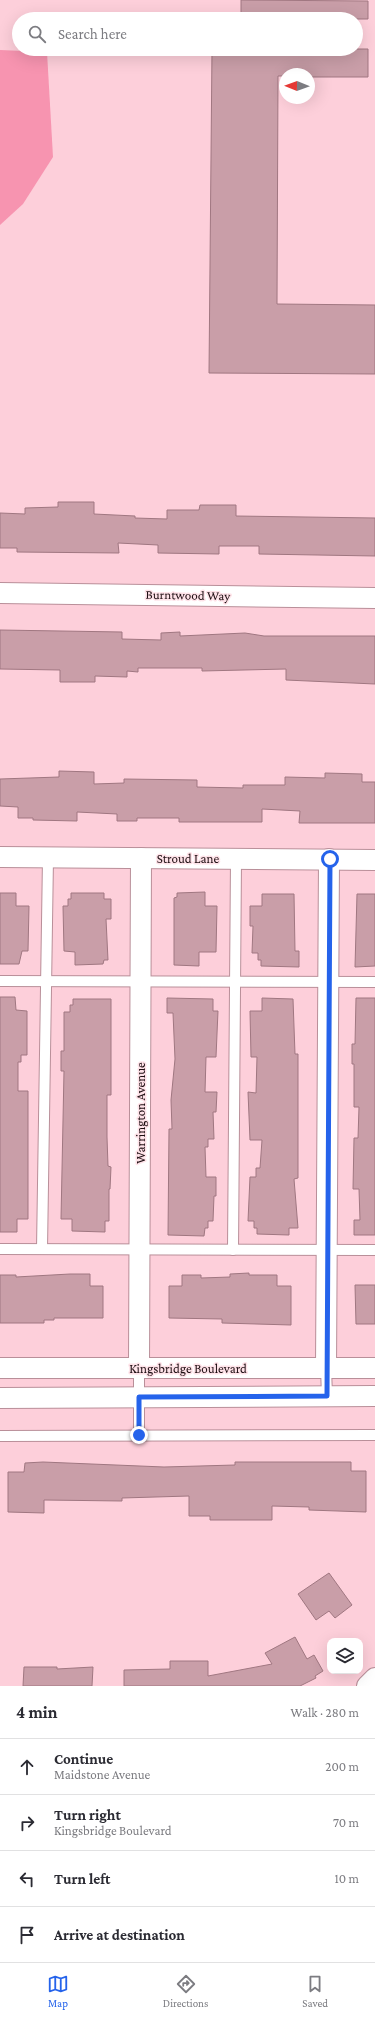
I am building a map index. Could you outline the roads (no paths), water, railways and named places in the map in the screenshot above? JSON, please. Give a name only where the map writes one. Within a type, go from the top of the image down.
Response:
[{"type":"street","name":"Burntwood Way","points":[[0,593],[375,598]]},
{"type":"street","name":"Stroud Lane","points":[[0,857],[375,860]]},
{"type":"street","name":"Warrington Avenue","points":[[139,1368],[141,858]]},
{"type":"street","points":[[326,1368],[330,859]]},
{"type":"street","name":"Kingsbridge Boulevard","points":[[0,1368],[375,1368]]},
{"type":"street","points":[[0,1398],[375,1396]]},
{"type":"street","points":[[367,1686],[375,1678]]},
{"type":"lane","points":[[42,1249],[48,858]]},
{"type":"lane","points":[[233,1250],[236,859]]},
{"type":"lane","points":[[0,981],[375,982]]},
{"type":"lane","points":[[0,1249],[375,1250]]},
{"type":"lane","points":[[139,1368],[139,1435]]},
{"type":"lane","points":[[326,1368],[327,1396]]},
{"type":"lane","points":[[0,1436],[375,1435]]}]
